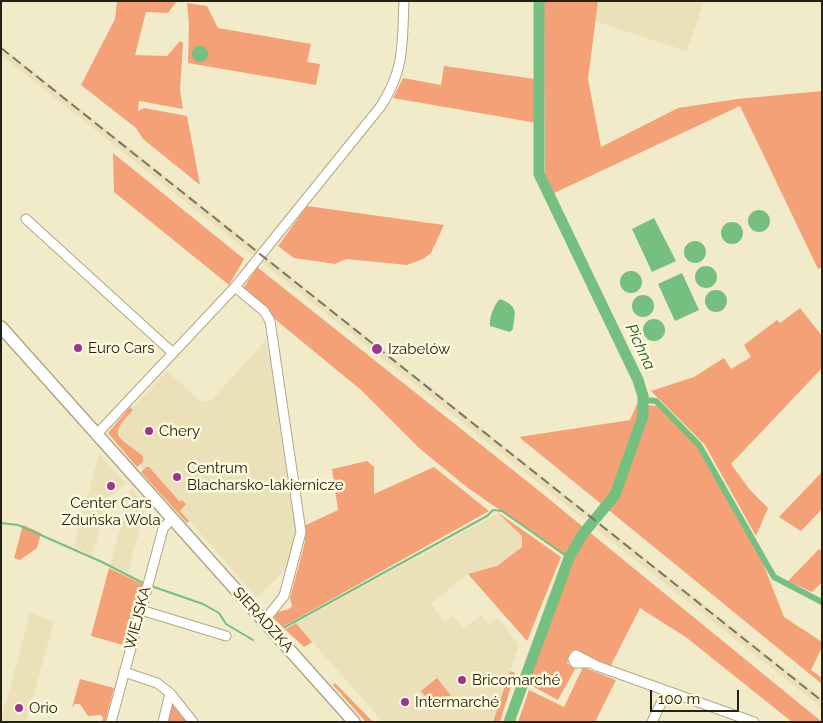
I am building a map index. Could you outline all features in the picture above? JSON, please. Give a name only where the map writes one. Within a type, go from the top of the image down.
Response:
[{"type":"main road","name":"SIERADZKA","points":[[1,327],[354,722]]},
{"type":"street","points":[[97,434],[235,288],[381,106],[401,64],[404,1]]},
{"type":"street","points":[[26,219],[173,353]]},
{"type":"street","points":[[235,288],[264,311],[270,321],[301,532],[284,596],[264,621]]},
{"type":"street","name":"WIEJSKA","points":[[111,722],[163,529],[172,518]]},
{"type":"street","points":[[141,610],[226,636]]},
{"type":"street","points":[[589,662],[754,722]]},
{"type":"street","points":[[124,672],[151,679],[170,693],[193,722]]},
{"type":"street","points":[[652,722],[667,690]]},
{"type":"street","points":[[163,722],[170,693]]},
{"type":"shaded area","points":[[117,1],[177,1],[168,13],[146,12],[135,55],[167,56],[180,41],[183,43],[180,90],[183,109],[139,101],[138,111],[144,108],[187,116],[200,185],[143,139],[136,128],[81,85],[115,19]]},
{"type":"shaded area","points":[[544,1],[598,1],[588,79],[601,147],[678,108],[737,99],[822,91],[822,267],[818,269],[740,106],[554,193],[545,174]]},
{"type":"shaded area","points":[[598,1],[704,1],[687,51],[594,21]]},
{"type":"shaded area","points":[[187,3],[207,6],[218,28],[311,44],[307,62],[320,64],[316,85],[188,63],[189,24]]},
{"type":"shaded area","points":[[1,46],[260,251],[255,257],[1,55]]},
{"type":"shaded area","points":[[200,46],[206,48],[208,54],[206,60],[200,62],[194,60],[192,54],[194,48]]},
{"type":"shaded area","points":[[444,66],[535,79],[537,123],[393,98],[403,78],[441,85]]},
{"type":"shaded area","points":[[113,153],[244,259],[229,285],[114,192]]},
{"type":"shaded area","points":[[307,206],[444,225],[431,253],[423,259],[407,265],[346,259],[335,264],[294,258],[278,246]]},
{"type":"shaded area","points":[[759,210],[767,213],[770,221],[767,229],[759,232],[751,229],[748,221],[751,213]]},
{"type":"shaded area","points":[[654,218],[676,261],[652,272],[632,229]]},
{"type":"shaded area","points":[[732,222],[740,225],[743,233],[740,241],[732,244],[724,241],[721,233],[724,225]]},
{"type":"shaded area","points":[[695,241],[703,244],[706,252],[703,260],[695,263],[687,260],[684,252],[687,244]]},
{"type":"shaded area","points":[[265,256],[590,514],[585,520],[260,261]]},
{"type":"shaded area","points":[[706,266],[714,269],[717,277],[714,285],[706,288],[698,285],[695,277],[698,269]]},
{"type":"shaded area","points":[[257,267],[533,486],[822,722],[792,722],[687,638],[640,608],[610,667],[571,651],[567,663],[575,669],[558,700],[523,681],[569,558],[468,488],[419,448],[361,390],[271,316],[243,289]]},
{"type":"shaded area","points":[[631,271],[639,274],[642,282],[639,290],[631,293],[623,290],[620,282],[623,274]]},
{"type":"shaded area","points":[[682,273],[699,310],[675,321],[658,284]]},
{"type":"shaded area","points":[[716,290],[724,293],[727,301],[724,309],[716,312],[708,309],[705,301],[708,293]]},
{"type":"shaded area","points":[[643,295],[651,298],[654,306],[651,314],[643,317],[635,314],[632,306],[635,298]]},
{"type":"shaded area","points":[[500,299],[513,307],[514,310],[513,329],[510,332],[490,326],[492,311]]},
{"type":"shaded area","points":[[800,308],[822,336],[822,368],[731,464],[750,490],[768,508],[756,536],[705,445],[651,391],[694,377],[724,358],[731,369],[751,357],[744,345],[777,320],[780,323]]},
{"type":"shaded area","points":[[654,319],[662,322],[665,330],[662,338],[654,341],[646,338],[643,330],[646,322]]},
{"type":"shaded area","points":[[266,340],[268,353],[272,357],[298,537],[290,566],[257,597],[110,432],[167,371],[200,401],[211,401]]},
{"type":"shaded area","points":[[637,404],[657,406],[698,447],[759,553],[784,617],[822,642],[822,647],[811,670],[822,678],[822,684],[519,437],[630,420]]},
{"type":"shaded area","points":[[130,407],[133,410],[120,426],[118,432],[122,440],[143,456],[143,462],[137,467],[108,433]]},
{"type":"shaded area","points":[[99,454],[126,483],[108,498],[92,556],[74,547]]},
{"type":"shaded area","points":[[367,461],[374,467],[374,494],[434,467],[489,511],[284,626],[286,629],[296,623],[312,642],[304,647],[273,618],[278,612],[289,609],[292,606],[290,598],[305,542],[304,526],[338,510],[332,469]]},
{"type":"shaded area","points":[[146,467],[149,467],[180,502],[182,500],[186,504],[180,511],[189,521],[187,523],[141,472]]},
{"type":"shaded area","points":[[822,472],[822,509],[801,531],[779,517]]},
{"type":"shaded area","points":[[131,488],[146,505],[128,572],[110,565]]},
{"type":"shaded area","points":[[497,512],[561,557],[527,641],[468,574],[497,566],[522,547],[522,536]]},
{"type":"shaded area","points":[[499,513],[522,536],[522,547],[497,566],[466,575],[431,604],[444,621],[452,615],[464,629],[481,615],[489,625],[498,618],[519,645],[493,722],[383,722],[296,623]]},
{"type":"shaded area","points":[[601,523],[822,698],[822,708],[596,529]]},
{"type":"shaded area","points":[[23,525],[41,533],[37,548],[20,560],[14,558]]},
{"type":"shaded area","points":[[819,549],[822,551],[822,582],[812,592],[788,581]]},
{"type":"shaded area","points":[[109,568],[144,585],[127,646],[91,636]]},
{"type":"shaded area","points":[[30,613],[54,621],[26,722],[1,722]]},
{"type":"shaded area","points":[[583,667],[616,680],[595,722],[518,722],[529,690],[564,707]]},
{"type":"shaded area","points":[[510,671],[515,673],[500,722],[493,722]]},
{"type":"shaded area","points":[[437,678],[451,696],[436,709],[421,691]]},
{"type":"shaded area","points":[[80,679],[114,688],[105,722],[102,722],[103,717],[100,715],[88,716],[80,704],[75,704],[72,708]]},
{"type":"shaded area","points":[[335,683],[373,722],[366,722],[333,685]]},
{"type":"shaded area","points":[[171,701],[188,722],[166,722]]},
{"type":"waterway","name":"Pichna","points":[[509,722],[569,558],[582,535],[615,495],[643,416],[643,396],[638,380],[539,174],[539,1]]},
{"type":"waterway","points":[[643,400],[656,401],[699,445],[774,577],[822,602]]},
{"type":"waterway","points":[[285,627],[487,516],[493,510],[502,511],[569,558]]},
{"type":"waterway","points":[[1,523],[18,525],[102,562],[145,584]]},
{"type":"waterway","points":[[151,586],[203,604],[219,613],[226,624],[253,640]]},
{"type":"railway","points":[[1,48],[822,701]]},
{"type":"place","name":"Euro Cars","points":[[78,348]]},
{"type":"place","name":"Izabelów","points":[[377,349]]},
{"type":"place","name":"Chery","points":[[149,431]]},
{"type":"place","name":"Centrum Blacharsko-lakiernicze","points":[[177,477]]},
{"type":"place","name":"Center Cars Zduńska Wola","points":[[111,486]]},
{"type":"place","name":"Bricomarché","points":[[462,680]]},
{"type":"place","name":"Intermarché","points":[[405,702]]},
{"type":"place","name":"Orio","points":[[19,708]]}]
